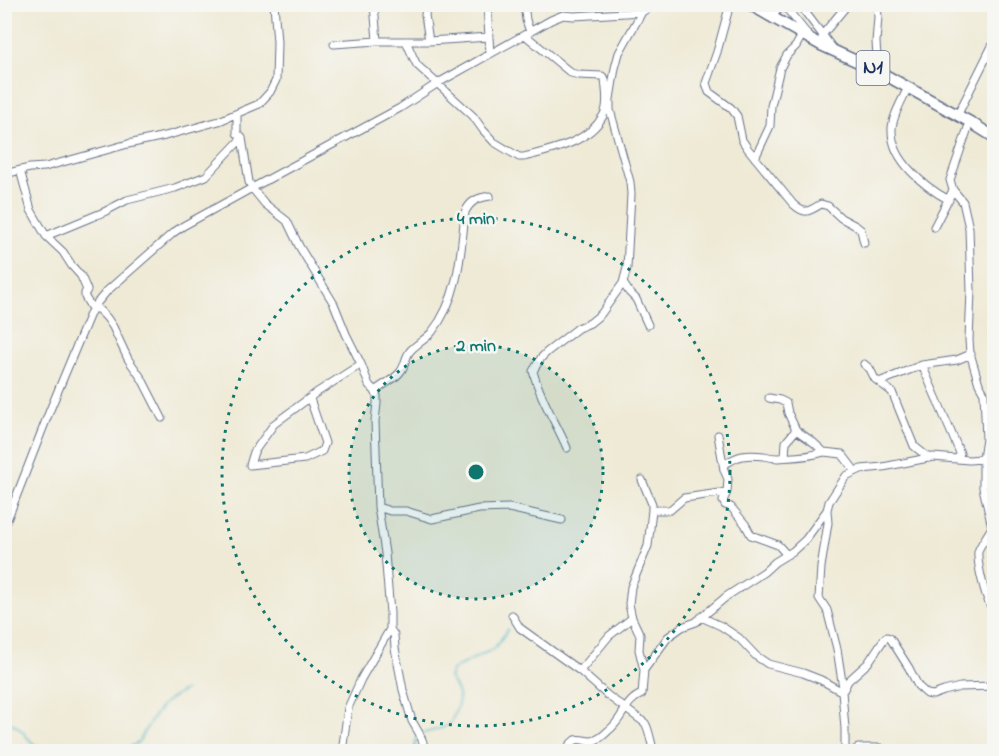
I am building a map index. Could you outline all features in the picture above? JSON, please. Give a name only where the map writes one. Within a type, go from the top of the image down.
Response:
[{"type":"highway","name":"N1","points":[[748,4],[817,44],[879,71],[994,137]]},
{"type":"highway","points":[[770,16],[782,4]]},
{"type":"street","points":[[4,174],[45,167],[219,121],[259,104],[270,92],[276,80],[277,42],[274,4]]},
{"type":"street","points":[[374,4],[377,41]]},
{"type":"street","points":[[427,4],[425,15],[429,41]]},
{"type":"street","points":[[487,4],[490,54]]},
{"type":"street","points":[[406,41],[417,65],[474,116],[494,142],[519,157],[572,142],[588,132],[604,115],[606,103],[604,79],[598,75],[571,73],[527,34],[524,4]]},
{"type":"street","points":[[4,527],[8,510],[92,309],[107,291],[174,232],[400,108],[438,83],[563,15],[642,12],[649,4]]},
{"type":"street","points":[[730,4],[706,83],[709,92],[731,108],[737,116],[742,140],[800,210],[809,211],[821,204],[828,206],[861,230],[864,243]]},
{"type":"street","points":[[782,4],[817,44],[848,4]]},
{"type":"street","points":[[799,4],[836,52]]},
{"type":"street","points":[[877,4],[876,42],[879,71]]},
{"type":"street","points":[[567,448],[545,406],[533,371],[547,352],[601,314],[623,283],[627,268],[631,194],[610,110],[610,99],[620,53],[642,12]]},
{"type":"street","points":[[755,158],[770,126],[771,106],[780,68],[802,35]]},
{"type":"street","points":[[334,44],[489,37]]},
{"type":"street","points":[[957,114],[994,42]]},
{"type":"street","points":[[908,87],[893,121],[892,129],[897,153],[912,172],[933,191],[948,200]]},
{"type":"street","points":[[237,114],[237,133],[242,138],[249,182],[265,204],[287,221],[299,246],[334,304],[369,385],[375,391],[378,400],[375,421],[378,507],[385,553],[390,629],[361,679],[348,708],[342,752]]},
{"type":"street","points":[[970,122],[950,180],[953,190],[963,202],[969,228],[971,291],[969,340],[979,384],[984,393],[986,439],[982,488],[993,528],[978,552],[989,605],[994,611]]},
{"type":"street","points":[[46,236],[127,200],[174,188],[206,176],[242,138]]},
{"type":"street","points":[[20,170],[31,210],[46,236],[63,252],[81,276],[87,290],[85,297],[92,309]]},
{"type":"street","points":[[934,226],[953,190]]},
{"type":"street","points":[[375,391],[398,374],[404,367],[409,352],[433,330],[447,308],[461,259],[465,212],[469,205],[478,198],[490,196]]},
{"type":"street","points":[[623,283],[636,299],[648,325]]},
{"type":"street","points":[[92,309],[98,309],[107,318],[162,418]]},
{"type":"street","points":[[879,382],[922,365],[957,360],[971,354]]},
{"type":"street","points":[[310,399],[325,443],[322,452],[305,459],[250,465],[254,452],[274,424],[310,399],[361,364]]},
{"type":"street","points":[[864,364],[870,369],[873,377],[892,392],[914,446],[929,458]]},
{"type":"street","points":[[922,365],[958,445],[960,453],[958,459]]},
{"type":"street","points":[[769,398],[786,404],[796,430],[824,452]]},
{"type":"street","points":[[785,457],[786,442],[796,430]]},
{"type":"street","points":[[717,435],[728,478],[724,506],[731,507],[751,535],[778,545],[787,555]]},
{"type":"street","points":[[724,465],[735,458],[747,455],[778,458],[809,457],[824,452],[842,454],[855,471]]},
{"type":"street","points":[[644,670],[668,637],[680,628],[696,622],[727,596],[787,555],[806,538],[827,510],[839,484],[846,476],[861,469],[935,457],[994,458]]},
{"type":"street","points":[[565,752],[574,741],[593,741],[607,732],[617,723],[625,708],[636,696],[642,694],[644,670],[639,650],[640,635],[632,618],[629,604],[630,589],[648,546],[652,510],[652,504],[642,480]]},
{"type":"street","points":[[652,510],[670,510],[684,498],[727,492]]},
{"type":"street","points":[[378,507],[406,511],[432,519],[479,510],[509,508],[562,520]]},
{"type":"street","points":[[827,510],[828,523],[819,598],[827,611],[837,648],[843,690],[845,752]]},
{"type":"street","points":[[512,615],[520,628],[580,670],[647,726],[654,752]]},
{"type":"street","points":[[701,617],[739,638],[756,656],[768,664],[804,673],[843,690]]},
{"type":"street","points":[[580,670],[609,636],[632,618]]},
{"type":"street","points":[[390,629],[394,635],[394,648],[412,721],[423,742],[422,752]]},
{"type":"street","points":[[843,690],[848,681],[868,663],[887,637],[890,638],[909,668],[918,686],[927,694],[933,695],[960,687],[994,686]]},
{"type":"street","points":[[852,752],[858,748],[880,748]]},
{"type":"waterway","points":[[421,734],[451,723],[459,701],[449,677],[453,669],[495,648],[508,629]]},
{"type":"waterway","points":[[121,752],[138,743],[163,704],[185,690]]},
{"type":"waterway","points":[[4,722],[13,724],[33,743],[47,752]]},
{"type":"waterway","points":[[414,752],[417,736]]}]
